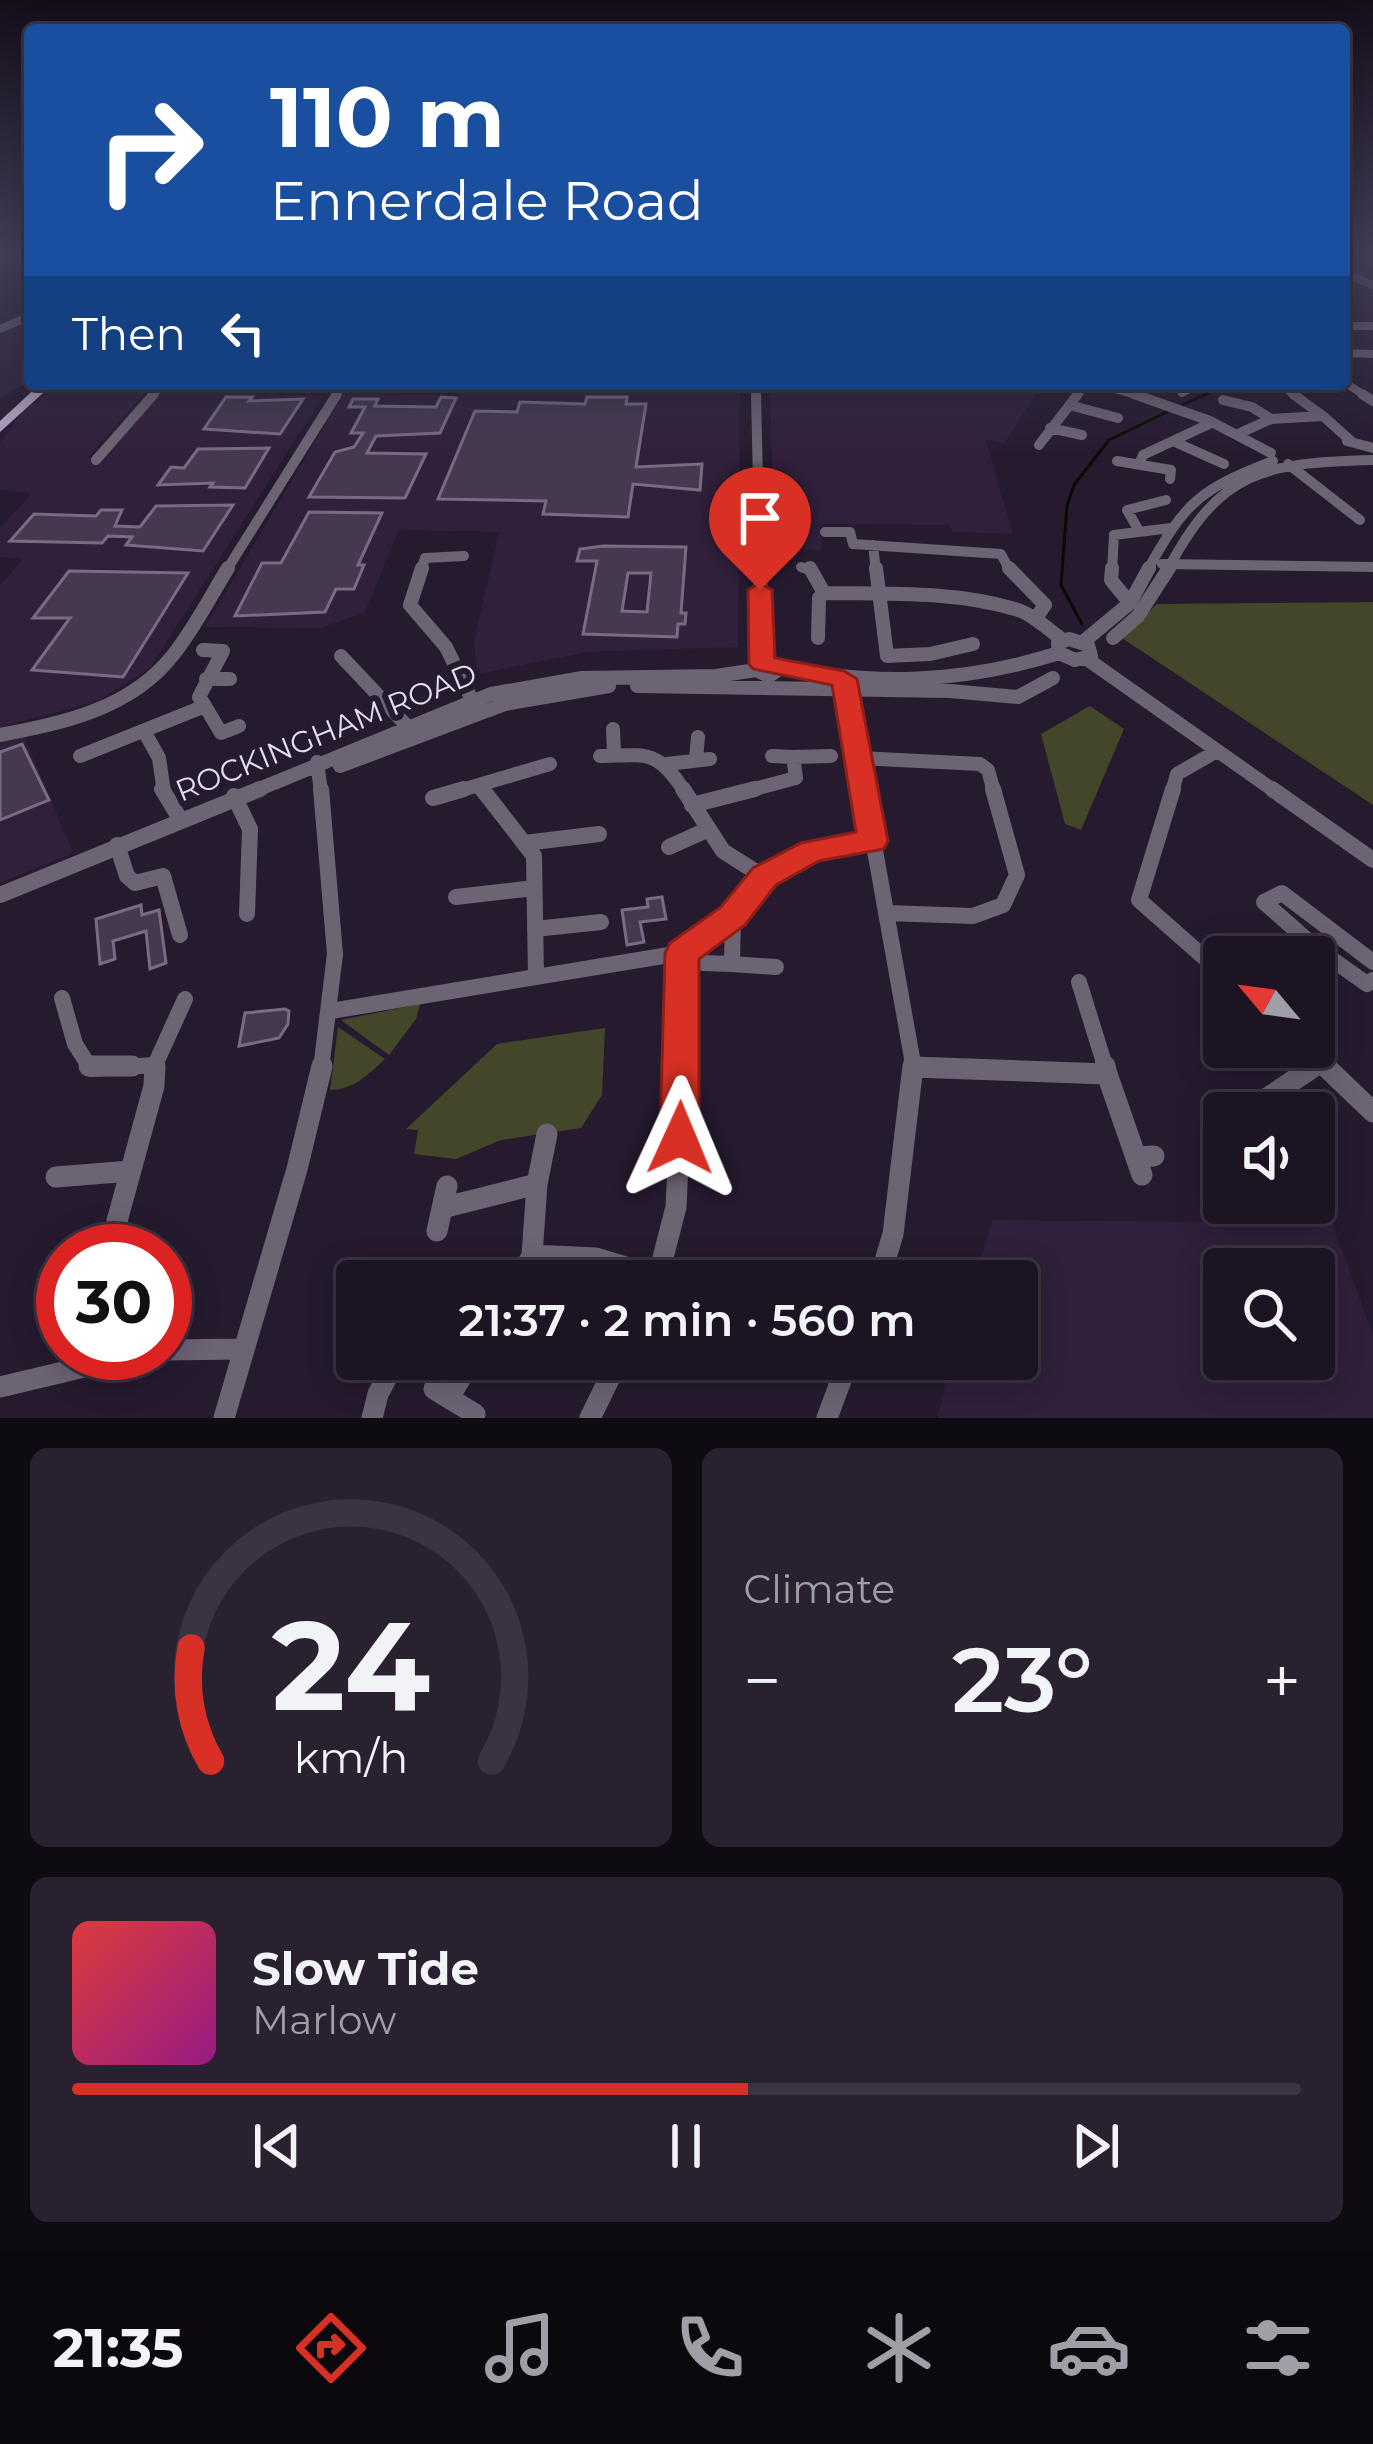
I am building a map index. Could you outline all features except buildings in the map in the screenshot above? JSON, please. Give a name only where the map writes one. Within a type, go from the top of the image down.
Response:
[{"type":"main road","points":[[0,428],[40,390]]},
{"type":"street","points":[[96,460],[154,390]]},
{"type":"street","points":[[0,735],[76,720],[136,694],[160,669],[339,390]]},
{"type":"street","points":[[756,390],[759,667],[844,685],[1018,697],[1053,678]]},
{"type":"street","points":[[1039,445],[1085,390]]},
{"type":"street","points":[[1119,390],[1240,433],[1360,520]]},
{"type":"street","points":[[1138,394],[1144,390]]},
{"type":"street","points":[[1288,390],[1346,441],[1373,454]]},
{"type":"street","points":[[1252,407],[1264,399]]},
{"type":"street","points":[[1223,400],[1252,407],[1271,419]]},
{"type":"street","points":[[1073,406],[1118,418]]},
{"type":"street","points":[[1240,433],[1271,419],[1323,416]]},
{"type":"street","points":[[1139,464],[1142,455],[1210,424]]},
{"type":"street","points":[[1050,428],[1082,435]]},
{"type":"street","points":[[1175,442],[1224,464]]},
{"type":"street","points":[[818,638],[819,598],[824,593],[961,596],[1036,618],[1069,659],[1085,651],[1130,603],[1171,528],[1194,500],[1282,460],[1373,454]]},
{"type":"street","points":[[1113,638],[1140,617],[1204,507],[1231,482],[1282,460]]},
{"type":"street","points":[[1117,461],[1171,470],[1170,479]]},
{"type":"street","points":[[1138,529],[1127,510],[1166,500]]},
{"type":"street","points":[[1130,603],[1112,580],[1114,535],[1171,528]]},
{"type":"street","points":[[825,532],[850,532],[853,544],[1001,554],[1012,575],[1045,605],[1036,618]]},
{"type":"street","points":[[873,545],[880,594],[880,656],[961,643]]},
{"type":"street","points":[[464,556],[425,558],[410,610],[446,647],[472,700]]},
{"type":"street","points":[[1154,561],[1171,566],[1373,567]]},
{"type":"street","points":[[810,568],[809,575],[824,593]]},
{"type":"street","points":[[340,766],[467,713],[548,692],[607,686],[844,685],[954,679],[1061,646]]},
{"type":"street","points":[[203,650],[223,651],[199,697],[221,733],[239,726]]},
{"type":"street","points":[[1085,651],[1373,860]]},
{"type":"street","points":[[341,656],[407,726]]},
{"type":"street","name":"ROCKINGHAM ROAD","points":[[0,895],[472,700],[582,678],[716,676],[759,667]]},
{"type":"street","points":[[206,679],[230,679]]},
{"type":"street","points":[[844,685],[913,1066],[893,1234],[885,1260]]},
{"type":"street","points":[[80,758],[205,706]]},
{"type":"street","points":[[614,729],[607,756],[652,755],[667,764],[723,851],[764,877]]},
{"type":"street","points":[[144,731],[159,758],[156,772],[163,790],[180,818]]},
{"type":"street","points":[[667,764],[703,759],[698,737]]},
{"type":"street","points":[[1203,956],[1139,900],[1177,774],[1217,751]]},
{"type":"street","points":[[772,756],[831,756]]},
{"type":"street","points":[[692,805],[796,778],[793,757]]},
{"type":"street","points":[[858,758],[980,764],[988,770],[1017,874],[1003,905],[973,916],[886,913]]},
{"type":"street","points":[[224,1418],[314,1094],[331,1011],[331,857],[317,762]]},
{"type":"street","points":[[433,798],[543,762]]},
{"type":"street","points":[[480,786],[534,856],[536,977]]},
{"type":"street","points":[[234,796],[250,829],[247,914]]},
{"type":"street","points":[[670,847],[709,829]]},
{"type":"street","points":[[525,843],[565,830],[599,834]]},
{"type":"street","points":[[331,1011],[682,953],[733,916],[764,877],[812,851],[873,841]]},
{"type":"street","points":[[118,845],[127,876],[135,883],[163,876],[180,935]]},
{"type":"street","points":[[456,897],[534,888]]},
{"type":"street","points":[[1293,936],[1264,902],[1282,893],[1373,962]]},
{"type":"street","points":[[732,964],[733,916]]},
{"type":"street","points":[[535,929],[601,922]]},
{"type":"street","points":[[665,1260],[680,1138],[682,953]]},
{"type":"street","points":[[703,963],[776,967]]},
{"type":"street","points":[[1335,967],[1367,984],[1373,980]]},
{"type":"street","points":[[1087,992],[1107,1074],[1144,1163]]},
{"type":"street","points":[[62,998],[75,1044],[92,1069],[155,1065]]},
{"type":"street","points":[[118,1224],[154,1086],[155,1065],[185,999]]},
{"type":"street","points":[[913,1066],[1107,1074]]},
{"type":"street","points":[[1276,1092],[1312,1068]]},
{"type":"street","points":[[1330,1068],[1372,1107]]},
{"type":"street","points":[[530,1260],[547,1135]]},
{"type":"street","points":[[56,1177],[131,1171]]},
{"type":"street","points":[[437,1231],[444,1197],[476,1204],[498,1191],[537,1184]]},
{"type":"street","points":[[532,1255],[602,1260]]},
{"type":"street","points":[[192,1349],[242,1348]]},
{"type":"street","points":[[0,1388],[36,1379]]},
{"type":"street","points":[[372,1418],[378,1394],[388,1380]]},
{"type":"street","points":[[453,1380],[441,1393],[475,1414]]},
{"type":"street","points":[[590,1418],[609,1380]]},
{"type":"street","points":[[827,1418],[841,1380]]},
{"type":"shaded area","points":[[24,324],[24,384],[0,399],[0,333]]},
{"type":"shaded area","points":[[52,390],[148,390],[88,457],[105,457],[165,390],[323,396],[150,668],[98,701],[0,727],[0,586],[23,559],[0,557],[0,528],[32,493],[0,490],[0,443],[25,409]]},
{"type":"shaded area","points":[[460,390],[740,390],[738,647],[588,652],[477,674],[474,641],[499,532],[399,530],[365,612],[321,628],[205,627],[344,393],[457,396]]},
{"type":"shaded area","points":[[770,390],[1038,390],[1005,443],[986,440],[1013,534],[952,532],[950,525],[820,524],[822,550],[774,549]]},
{"type":"shaded area","points":[[24,735],[73,853],[0,883],[0,740]]},
{"type":"shaded area","points":[[992,1220],[1332,1224],[1373,1335],[1373,1418],[937,1418],[947,1380],[1038,1380],[1038,1260],[981,1260]]},
{"type":"green space","points":[[1373,602],[1373,805],[1122,638],[1157,604]]},
{"type":"green space","points":[[1090,706],[1124,729],[1081,830],[1065,824],[1041,734]]},
{"type":"green space","points":[[420,1004],[416,1019],[389,1055],[341,1020]]},
{"type":"green space","points":[[338,1027],[385,1059],[353,1084],[330,1090]]},
{"type":"green space","points":[[605,1028],[602,1095],[581,1128],[501,1140],[456,1159],[414,1154],[418,1130],[406,1129],[497,1044]]},
{"type":"waterway","points":[[1182,405],[1216,390]]},
{"type":"waterway","points":[[1082,624],[1061,585],[1067,506],[1074,485],[1109,440],[1167,412]]},
{"type":"route","points":[[680,1138],[682,953],[733,916],[764,877],[812,851],[873,841],[844,679],[762,664],[760,590]]}]
